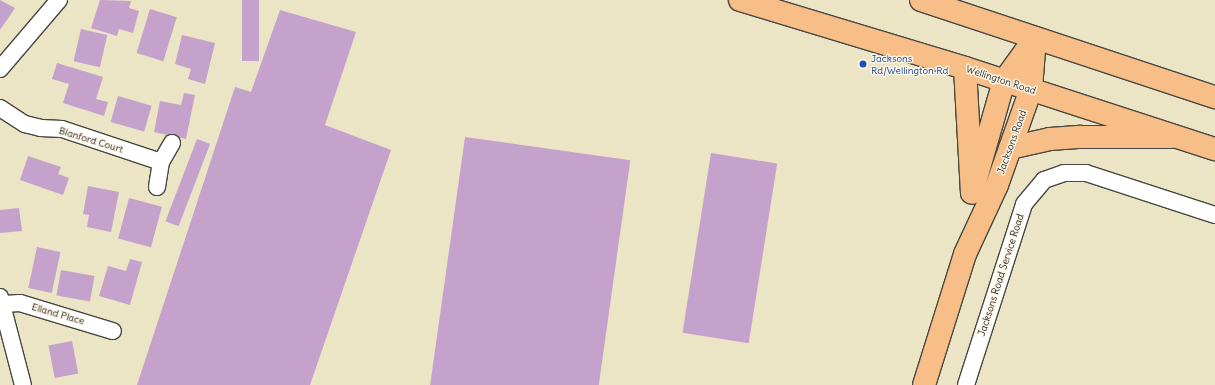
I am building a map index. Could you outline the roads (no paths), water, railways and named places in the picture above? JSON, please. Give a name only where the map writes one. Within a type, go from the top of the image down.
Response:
[{"type":"main road","name":"Wellington Road","points":[[740,0],[965,68],[1215,149]]},
{"type":"main road","points":[[921,0],[1215,97]]},
{"type":"main road","name":"Jacksons Road","points":[[965,254],[972,193],[1004,81],[1035,38]]},
{"type":"main road","name":"Jacksons Road","points":[[924,385],[965,254],[997,185],[1031,89],[1035,38]]},
{"type":"main road","points":[[965,68],[972,193]]},
{"type":"main road","points":[[1010,148],[1050,139],[1081,137],[1178,137]]},
{"type":"street","points":[[0,70],[59,0]]},
{"type":"street","name":"Blanford Court","points":[[0,108],[25,124],[41,128],[62,130],[161,162]]},
{"type":"street","points":[[157,187],[161,162],[172,143]]},
{"type":"street","name":"Jacksons Road Service Road","points":[[966,385],[1024,204],[1037,186],[1052,176],[1076,172],[1086,173],[1215,215]]},
{"type":"street","points":[[2,301],[23,385]]},
{"type":"street","name":"Elland Place","points":[[2,301],[20,304],[113,331]]},
{"type":"place","name":"Jacksons Rd/Wellington Rd","points":[[863,64]]}]
